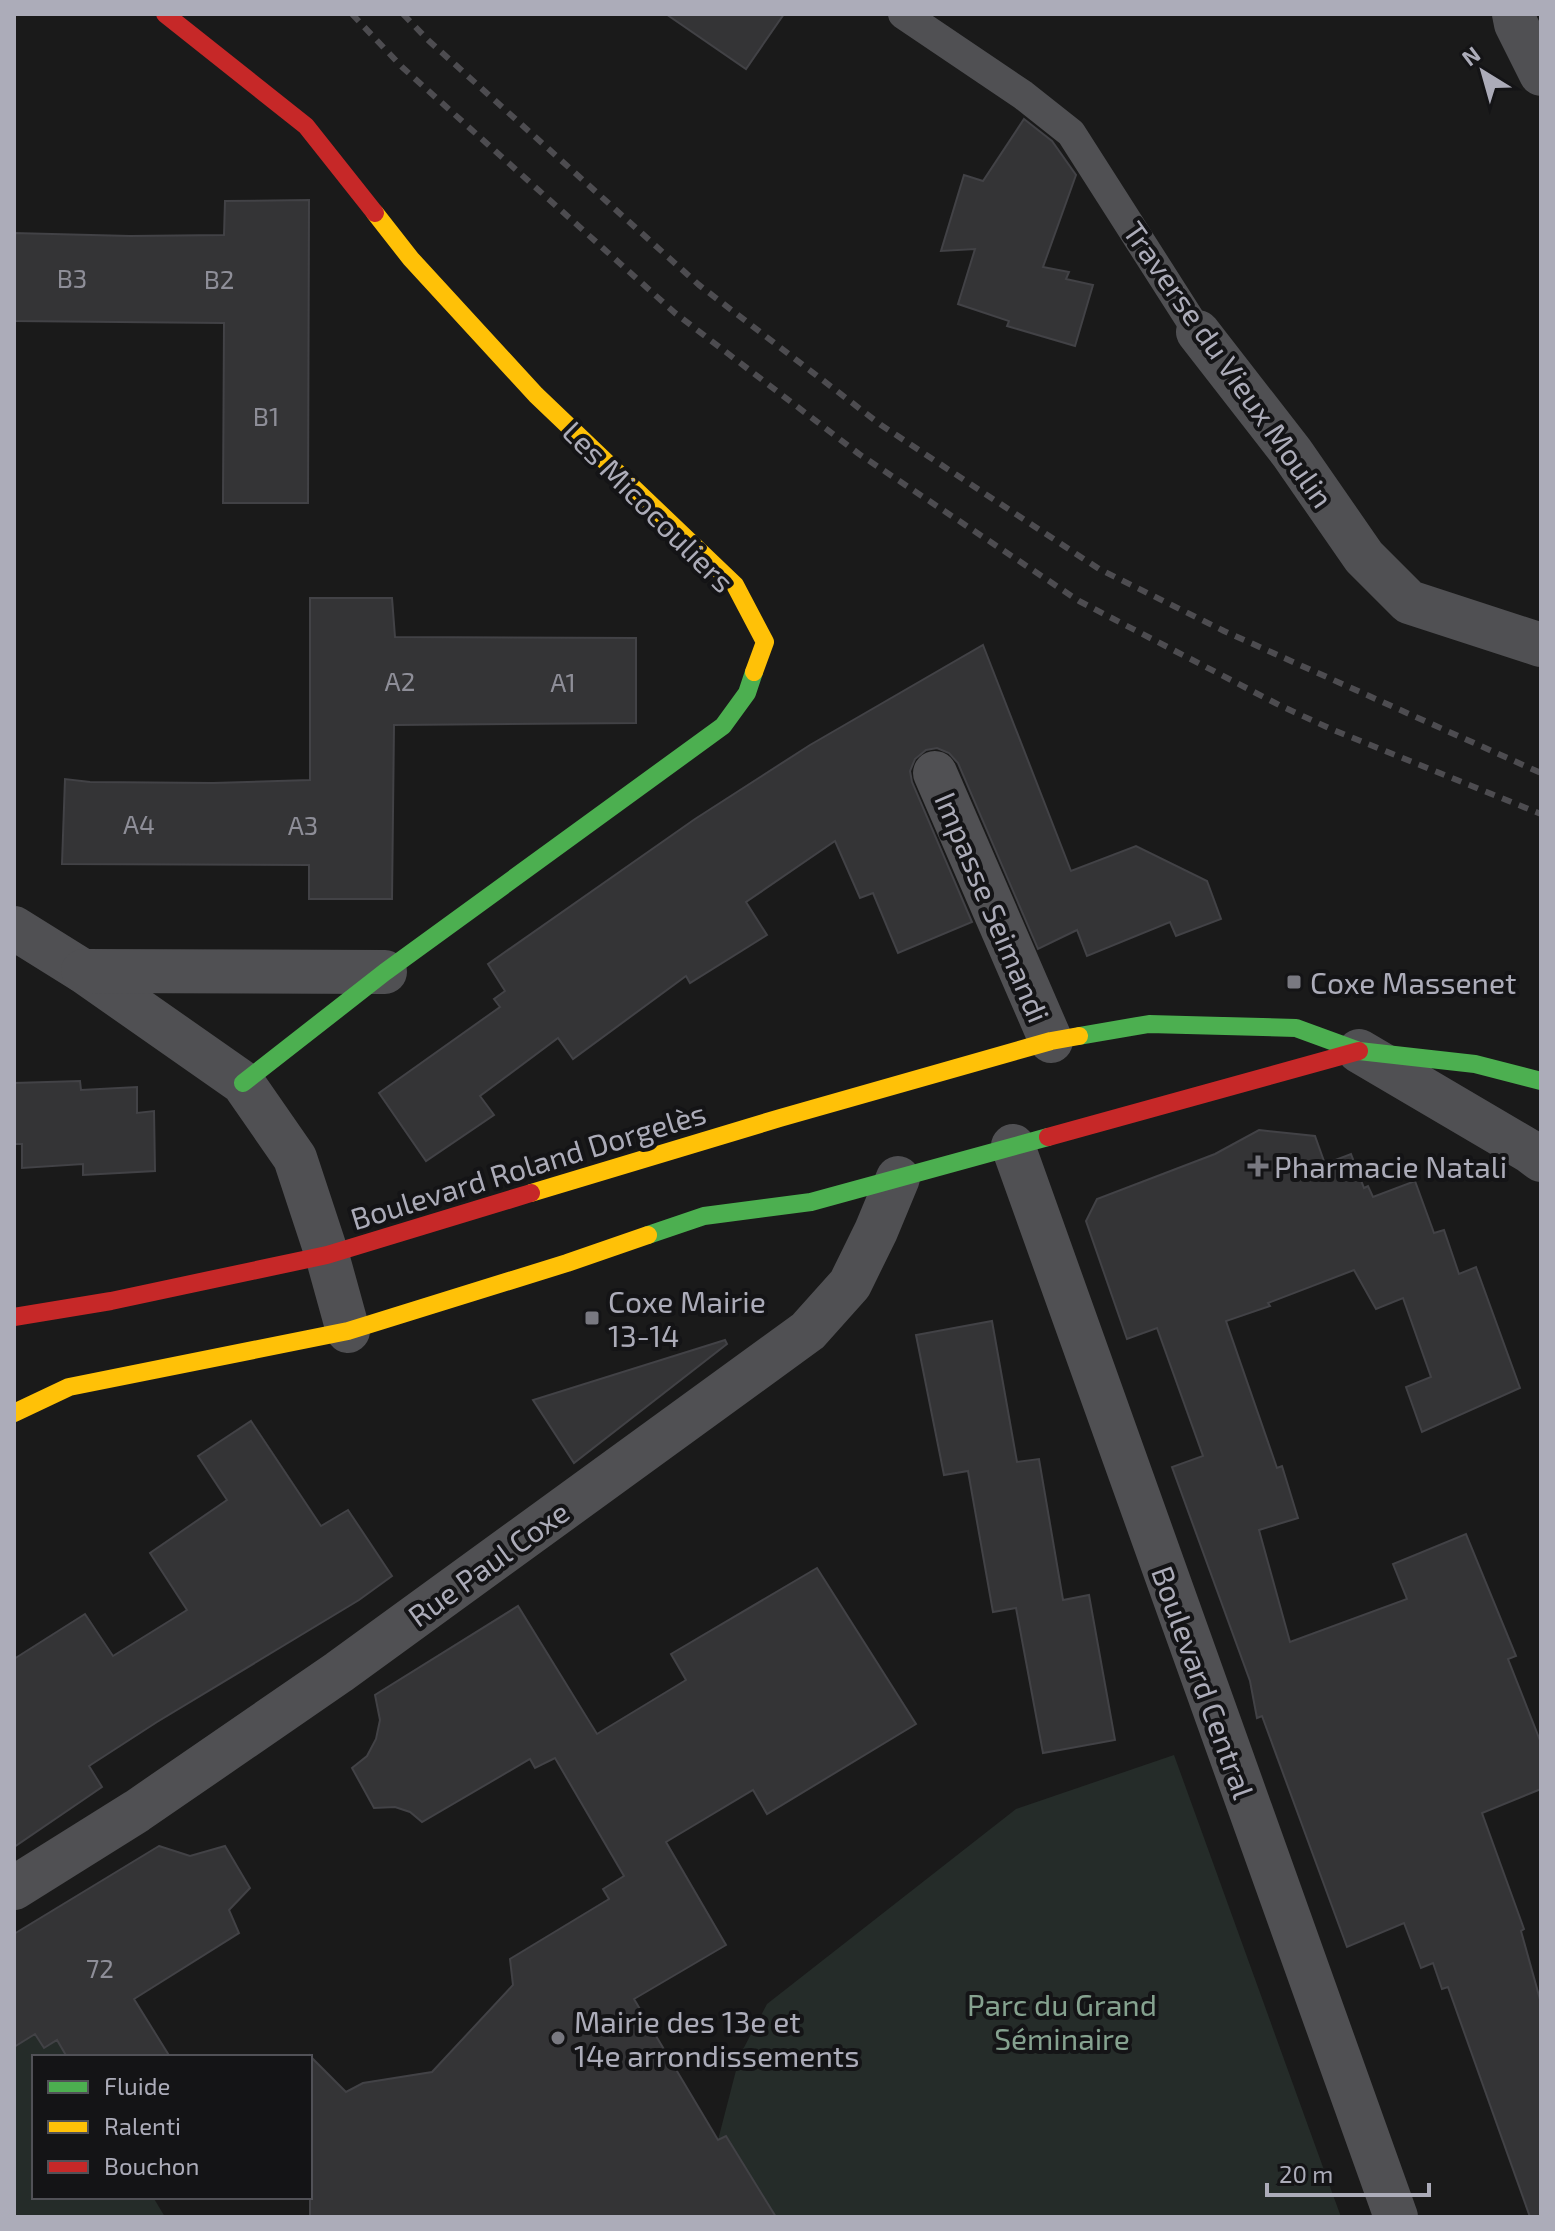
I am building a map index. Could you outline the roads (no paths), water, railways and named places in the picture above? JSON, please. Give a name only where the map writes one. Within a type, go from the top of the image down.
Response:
[{"type":"main road","name":"Les Micocouliers","points":[[165,14],[306,126],[411,259],[536,395],[735,585],[765,642],[747,693],[723,726],[385,972],[243,1083]]},
{"type":"main road","name":"Boulevard Roland Dorgelès","points":[[14,1317],[111,1301],[327,1255],[780,1118],[1051,1041],[1149,1024],[1296,1028],[1359,1051]]},
{"type":"main road","points":[[14,1413],[69,1387],[348,1331],[567,1263],[704,1216],[811,1202],[1359,1051],[1475,1064],[1541,1081]]},
{"type":"street","points":[[1514,14],[1541,74]]},
{"type":"street","name":"Traverse du Vieux Moulin","points":[[1198,332],[1292,453],[1364,557],[1409,602],[1541,645]]},
{"type":"street","name":"Impasse Seimandi","points":[[935,773],[1051,1041]]},
{"type":"street","points":[[14,928],[83,971],[243,1083],[295,1158],[348,1331]]},
{"type":"street","points":[[83,971],[385,972]]},
{"type":"street","points":[[1359,1051],[1541,1160]]},
{"type":"street","name":"Boulevard Central","points":[[1013,1146],[1396,2217]]},
{"type":"street","name":"Rue Paul Coxe","points":[[14,1888],[137,1811],[339,1672],[808,1331],[850,1284],[898,1178]]},
{"type":"lane","name":"Traverse du Vieux Moulin","points":[[903,14],[1023,95],[1071,133],[1198,332]]},
{"type":"railway","points":[[352,14],[402,67],[675,313],[859,454],[1079,601],[1281,706],[1541,814]]},
{"type":"railway","points":[[403,14],[699,285],[881,425],[1099,569],[1224,631],[1541,773]]},
{"type":"place","name":"Coxe Massenet","points":[[1294,982]]},
{"type":"place","name":"Pharmacie Natali","points":[[1258,1166]]},
{"type":"place","name":"Coxe Mairie 13-14","points":[[592,1318]]},
{"type":"place","name":"Mairie des 13e et 14e arrondissements","points":[[558,2038]]},
{"type":"park label","name":"Parc du Grand Séminaire","points":[[1062,2021]]}]
